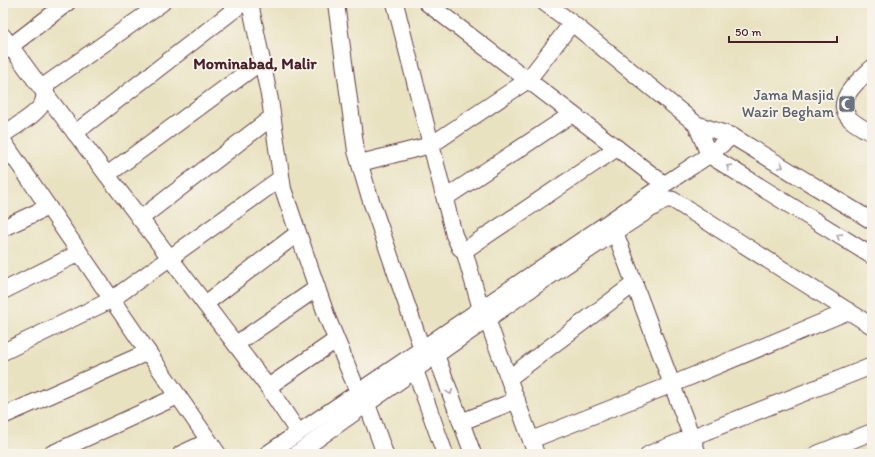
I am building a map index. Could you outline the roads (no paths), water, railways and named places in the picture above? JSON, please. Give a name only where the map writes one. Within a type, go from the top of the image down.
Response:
[{"type":"street","points":[[67,3],[5,44],[44,92],[236,344],[268,387],[298,432]]},
{"type":"street","points":[[3,135],[35,112],[42,103],[44,92],[48,83],[162,3]]},
{"type":"street","points":[[75,133],[243,3]]},
{"type":"street","points":[[250,3],[272,117],[282,189],[336,340],[363,398],[385,454]]},
{"type":"street","points":[[336,3],[356,151],[371,200],[429,352],[464,429],[473,454]]},
{"type":"street","points":[[395,3],[454,235],[460,248],[464,250],[484,314],[534,447],[673,384],[849,311]]},
{"type":"street","points":[[427,3],[664,184]]},
{"type":"street","points":[[545,3],[572,23],[696,124],[732,136],[872,222]]},
{"type":"street","points":[[360,163],[431,145],[528,80],[572,23]]},
{"type":"street","points":[[107,175],[262,61]]},
{"type":"street","points":[[872,68],[854,86],[846,96],[843,104],[850,119],[872,133]]},
{"type":"street","points":[[445,198],[572,114]]},
{"type":"street","points":[[140,219],[272,117]]},
{"type":"street","points":[[696,124],[709,155],[872,256]]},
{"type":"street","points":[[296,454],[363,398],[484,314],[664,184],[709,155],[732,136]]},
{"type":"street","points":[[3,141],[9,159],[48,207],[218,454]]},
{"type":"street","points":[[464,250],[617,148]]},
{"type":"street","points":[[3,352],[111,300],[281,178]]},
{"type":"street","points":[[484,314],[666,199],[671,199],[872,326]]},
{"type":"street","points":[[3,228],[48,207]]},
{"type":"street","points":[[615,232],[698,454]]},
{"type":"street","points":[[205,304],[298,233]]},
{"type":"street","points":[[3,291],[79,253]]},
{"type":"street","points":[[509,378],[635,283]]},
{"type":"street","points":[[236,344],[317,288]]},
{"type":"street","points":[[268,387],[336,340]]},
{"type":"street","points":[[3,416],[148,352]]},
{"type":"street","points":[[267,454],[298,432],[415,370],[429,352]]},
{"type":"street","points":[[649,454],[872,366]]},
{"type":"street","points":[[415,370],[444,450],[464,429],[517,400]]},
{"type":"street","points":[[52,454],[178,396]]},
{"type":"street","points":[[817,454],[872,432]]},
{"type":"street","points":[[181,454],[209,441]]},
{"type":"place","name":"Jama Masjid Wazir Begham","points":[[847,104]]},
{"type":"district","name":"Mominabad, Malir","points":[[255,63]]}]
